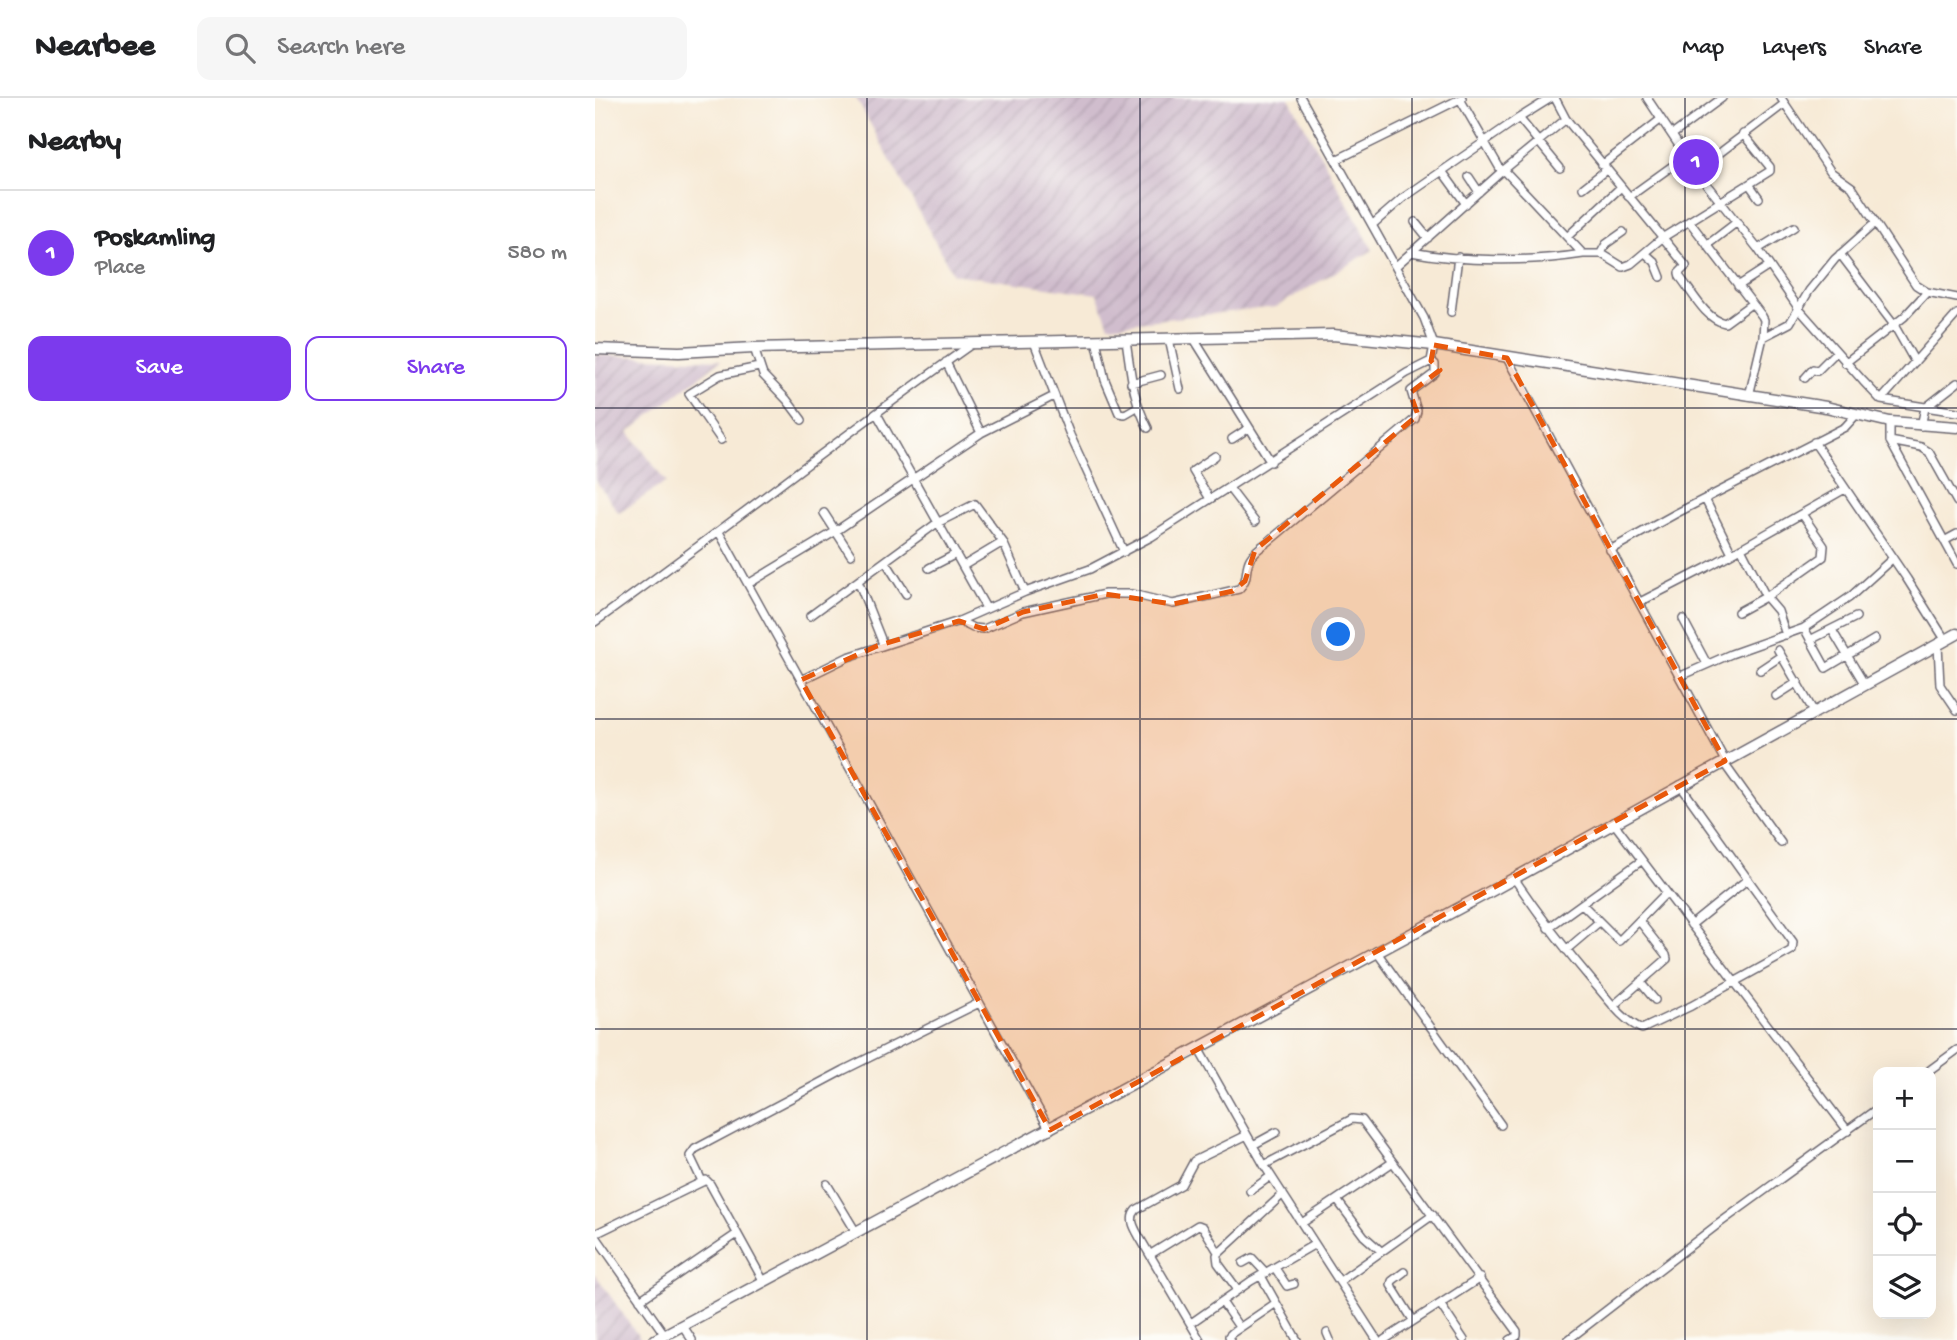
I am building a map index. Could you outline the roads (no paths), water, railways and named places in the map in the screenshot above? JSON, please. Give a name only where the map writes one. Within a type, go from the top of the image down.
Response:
[{"type":"main road","points":[[595,349],[679,352],[1333,335],[1433,340],[1507,358],[1749,394],[1826,407],[1890,422],[1923,416],[1957,427]]},
{"type":"main road","points":[[660,1337],[1050,1130],[1957,634]]},
{"type":"street","points":[[1301,98],[1396,266],[1433,340],[1431,361]]},
{"type":"street","points":[[1371,225],[1403,198],[1485,140],[1553,98],[1604,168],[1686,266],[1679,273],[1680,277],[1715,319],[1725,323],[1751,304]]},
{"type":"street","points":[[1647,98],[1696,171],[1758,248],[1799,309],[1881,400],[1923,416],[1957,412]]},
{"type":"street","points":[[1672,135],[1722,98]]},
{"type":"street","points":[[1336,160],[1461,99],[1503,171],[1583,254]]},
{"type":"street","points":[[1696,171],[1783,101],[1831,172],[1852,187],[1916,285],[1927,292],[1957,298]]},
{"type":"street","points":[[1519,118],[1560,168]]},
{"type":"street","points":[[1396,266],[1566,119]]},
{"type":"street","points":[[1583,188],[1660,120]]},
{"type":"street","points":[[1411,252],[1458,257],[1545,258],[1601,253],[1619,267],[1623,267],[1771,168],[1744,134]]},
{"type":"street","points":[[1629,197],[1686,156]]},
{"type":"street","points":[[1442,171],[1466,204]]},
{"type":"street","points":[[1469,177],[1479,192]]},
{"type":"street","points":[[1749,184],[1759,198]]},
{"type":"street","points":[[1567,237],[1621,187]]},
{"type":"street","points":[[1689,221],[1764,320],[1763,337],[1749,394]]},
{"type":"street","points":[[1415,222],[1428,238]]},
{"type":"street","points":[[1707,245],[1737,222]]},
{"type":"street","points":[[1763,337],[1790,323],[1809,291],[1840,254],[1875,223]]},
{"type":"street","points":[[1758,248],[1794,227]]},
{"type":"street","points":[[1601,253],[1606,244],[1623,232]]},
{"type":"street","points":[[1645,253],[1655,262],[1661,276]]},
{"type":"street","points":[[1840,254],[1894,325],[1915,362]]},
{"type":"street","points":[[1451,312],[1458,257]]},
{"type":"street","points":[[1738,286],[1769,266]]},
{"type":"street","points":[[1845,363],[1894,325],[1927,292]]},
{"type":"street","points":[[1881,400],[1957,314]]},
{"type":"street","points":[[1194,339],[1271,462]]},
{"type":"street","points":[[1096,340],[1105,380],[1119,413],[1125,414],[1137,407]]},
{"type":"street","points":[[1126,340],[1131,383],[1137,407],[1148,428]]},
{"type":"street","points":[[1169,340],[1180,389]]},
{"type":"street","points":[[1034,342],[1090,481],[1124,552]]},
{"type":"street","points":[[595,622],[973,343]]},
{"type":"street","points":[[754,348],[759,367],[802,420]]},
{"type":"street","points":[[1805,378],[1813,369],[1817,372],[1836,352]]},
{"type":"street","points":[[1507,358],[1681,676],[1724,761],[1781,843]]},
{"type":"street","points":[[801,680],[848,657],[959,621],[1025,592],[1090,569],[1124,552],[1271,462],[1406,373],[1431,361]]},
{"type":"street","points":[[959,621],[973,628],[984,629],[1023,612],[1105,594],[1132,594],[1173,604],[1239,589],[1245,581],[1246,564],[1255,550],[1415,419],[1417,411],[1411,391],[1435,373],[1435,364],[1431,361]]},
{"type":"street","points":[[946,362],[981,433]]},
{"type":"street","points":[[721,439],[689,394],[720,375],[759,367]]},
{"type":"street","points":[[1131,383],[1161,375]]},
{"type":"street","points":[[1923,416],[1957,383]]},
{"type":"street","points":[[748,583],[837,531],[981,433],[1054,396]]},
{"type":"street","points":[[877,414],[986,608]]},
{"type":"street","points":[[1610,550],[1845,427],[1856,415]]},
{"type":"street","points":[[1890,422],[1889,441],[1957,564]]},
{"type":"street","points":[[1232,439],[1249,428]]},
{"type":"street","points":[[1889,441],[1921,447],[1929,452],[1957,502]]},
{"type":"street","points":[[1814,442],[1893,558],[1942,643],[1940,685],[1957,710]]},
{"type":"street","points":[[1210,499],[1193,471],[1215,456]]},
{"type":"street","points":[[1229,488],[1255,522]]},
{"type":"street","points":[[1640,602],[1845,489]]},
{"type":"street","points":[[1705,499],[1733,553]]},
{"type":"street","points":[[810,615],[937,523],[975,504],[1003,542],[1025,592]]},
{"type":"street","points":[[824,513],[851,555]]},
{"type":"street","points":[[1738,612],[1766,597],[1819,561],[1825,554],[1824,546],[1802,514]]},
{"type":"street","points":[[719,532],[1050,1130]]},
{"type":"street","points":[[1944,541],[1957,534]]},
{"type":"street","points":[[963,566],[1003,542]]},
{"type":"street","points":[[1741,548],[1766,597],[1778,611],[1786,635]]},
{"type":"street","points":[[929,569],[956,554]]},
{"type":"street","points":[[1681,676],[1804,628],[1850,597],[1893,558]]},
{"type":"street","points":[[886,562],[906,594]]},
{"type":"street","points":[[858,581],[883,644]]},
{"type":"street","points":[[1810,640],[1856,617]]},
{"type":"street","points":[[1683,619],[1707,664]]},
{"type":"street","points":[[1804,628],[1825,668],[1875,639]]},
{"type":"street","points":[[1832,630],[1865,685]]},
{"type":"street","points":[[1760,670],[1780,653],[1814,712]]},
{"type":"street","points":[[1776,696],[1798,682]]},
{"type":"street","points":[[1514,878],[1548,928],[1613,1006],[1642,1029],[1691,1006],[1791,950],[1793,942],[1680,785]]},
{"type":"street","points":[[1613,822],[1848,1131]]},
{"type":"street","points":[[1548,928],[1641,860]]},
{"type":"street","points":[[1691,925],[1748,879]]},
{"type":"street","points":[[1581,904],[1618,941],[1640,922],[1666,893]]},
{"type":"street","points":[[1566,950],[1599,922]]},
{"type":"street","points":[[1613,1006],[1665,963],[1667,957],[1640,922]]},
{"type":"street","points":[[1376,951],[1501,1125]]},
{"type":"street","points":[[1640,982],[1655,1000]]},
{"type":"street","points":[[702,1181],[690,1156],[695,1149],[902,1040],[979,1003]]},
{"type":"street","points":[[1198,1048],[1264,1165],[1377,1340]]},
{"type":"street","points":[[1934,1067],[1957,1050]]},
{"type":"street","points":[[1568,1340],[1717,1225],[1873,1112]]},
{"type":"street","points":[[1264,1165],[1359,1118],[1480,1278],[1517,1331],[1516,1339]]},
{"type":"street","points":[[1253,1145],[1277,1132]]},
{"type":"street","points":[[1200,1340],[1133,1224],[1133,1213],[1181,1185],[1194,1161],[1247,1135]]},
{"type":"street","points":[[1302,1223],[1393,1162]]},
{"type":"street","points":[[1250,1191],[1271,1176]]},
{"type":"street","points":[[660,1337],[640,1300],[595,1235],[706,1180],[764,1282]]},
{"type":"street","points":[[827,1184],[856,1232]]},
{"type":"street","points":[[1238,1290],[1218,1263],[1218,1252],[1283,1194]]},
{"type":"street","points":[[1337,1200],[1364,1236],[1381,1251]]},
{"type":"street","points":[[1340,1281],[1433,1216]]},
{"type":"street","points":[[1150,1254],[1198,1225],[1203,1227],[1218,1252]]},
{"type":"street","points":[[640,1300],[737,1234]]},
{"type":"street","points":[[1191,1323],[1238,1290],[1315,1244]]},
{"type":"street","points":[[1243,1264],[1252,1258],[1294,1339]]},
{"type":"street","points":[[1275,1268],[1287,1286],[1294,1284]]},
{"type":"street","points":[[1404,1272],[1391,1285],[1413,1320]]},
{"type":"street","points":[[1384,1340],[1480,1278]]},
{"type":"street","points":[[1222,1302],[1239,1327]]},
{"type":"street","points":[[1230,1340],[1229,1336],[1239,1327],[1276,1303]]},
{"type":"street","points":[[1440,1304],[1464,1340]]},
{"type":"street","points":[[683,1325],[692,1340]]},
{"type":"place","name":"Poskamling","points":[[1696,162]]}]
